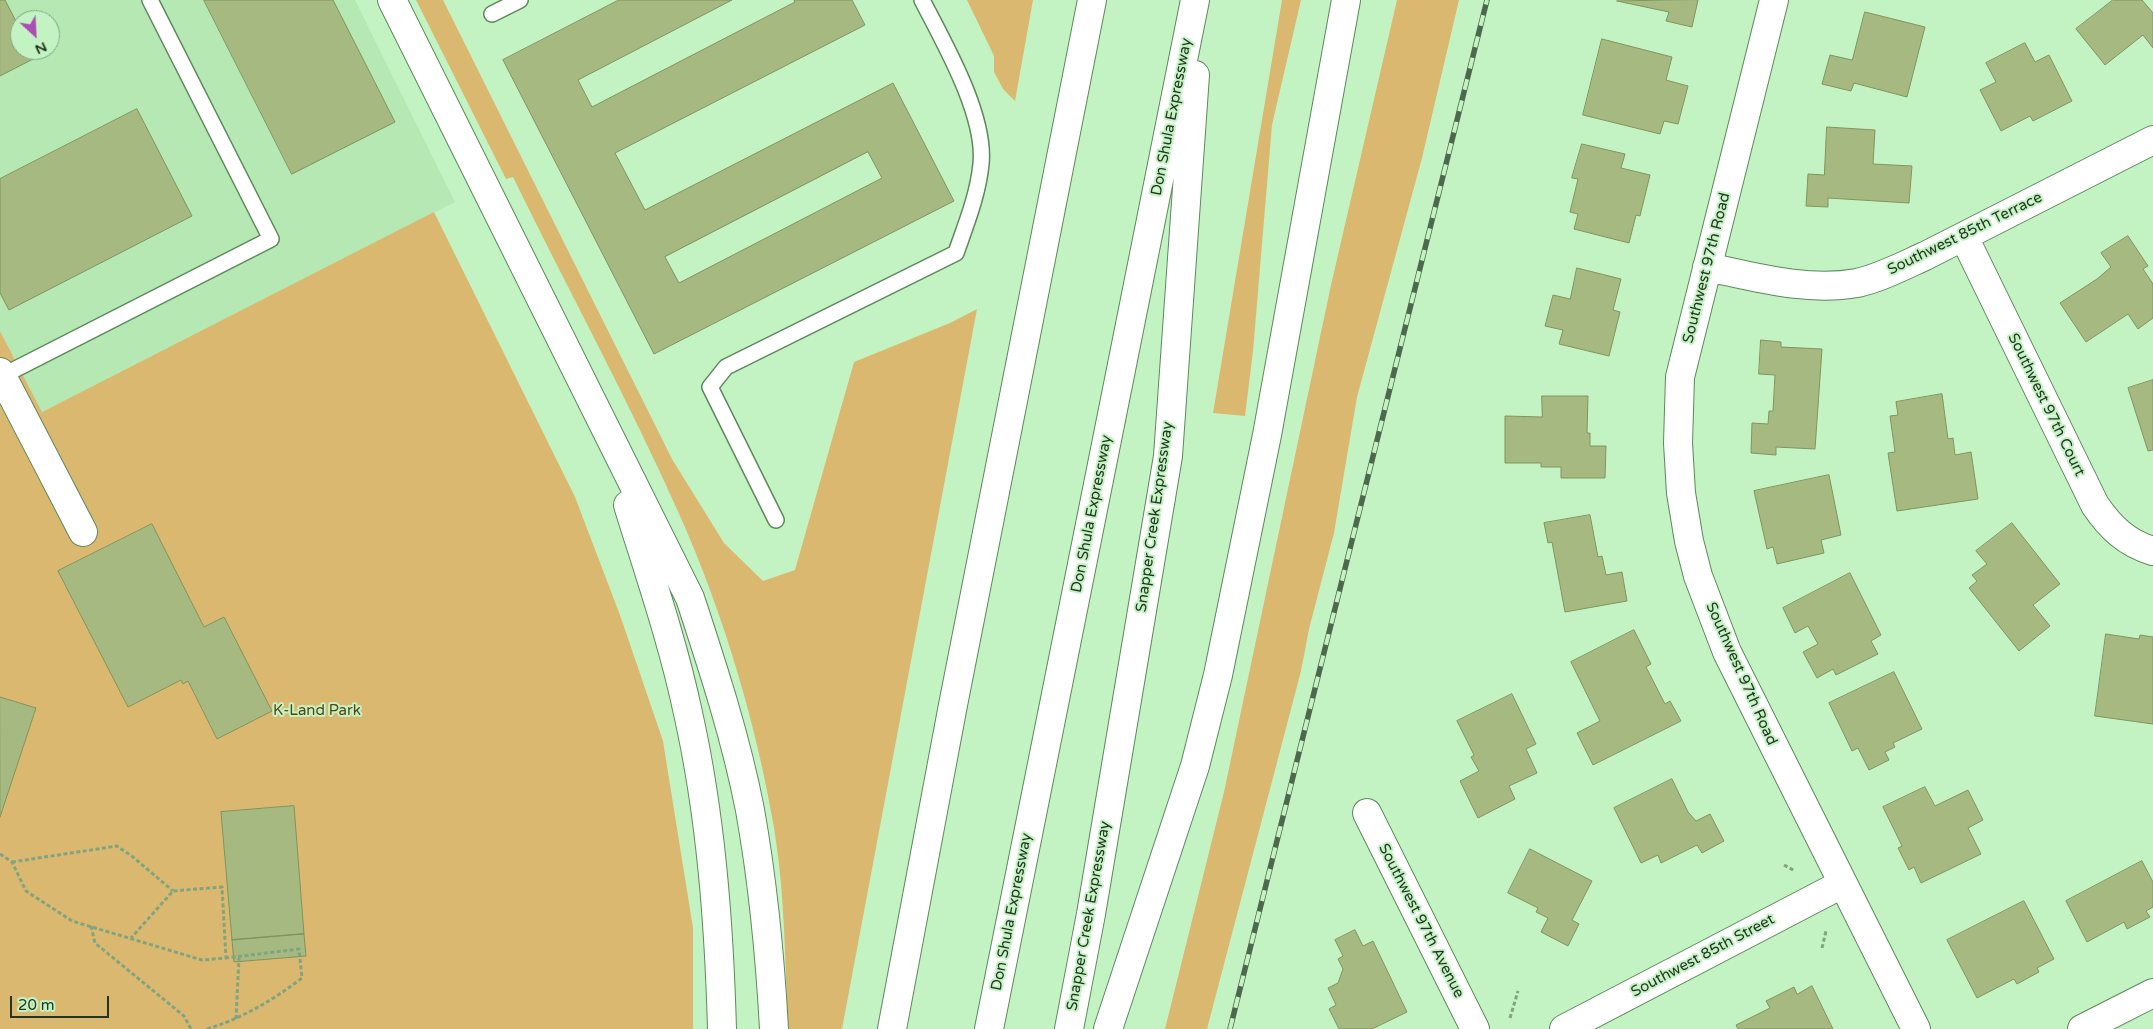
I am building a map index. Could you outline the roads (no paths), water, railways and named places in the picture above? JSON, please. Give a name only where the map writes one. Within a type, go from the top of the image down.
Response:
[{"type":"main road","points":[[392,0],[690,598],[716,675],[749,809],[760,874],[770,960],[774,1029]]},
{"type":"main road","points":[[892,1029],[953,705],[1092,0]]},
{"type":"main road","name":"Don Shula Expressway","points":[[989,1029],[1195,0]]},
{"type":"main road","name":"Snapper Creek Expressway","points":[[1069,1029],[1091,914],[1168,456],[1201,0]]},
{"type":"main road","points":[[1108,1029],[1195,766],[1218,674],[1267,435],[1346,0]]},
{"type":"main road","name":"Southwest 97th Road","points":[[1774,0],[1680,377],[1678,443],[1681,493],[1689,541],[1698,576],[1728,652],[1842,884],[1916,1029]]},
{"type":"main road","name":"Southwest 85th Terrace","points":[[1707,267],[1780,282],[1838,285],[1858,282],[1892,271],[1964,237],[2153,140]]},
{"type":"main road","name":"Southwest 97th Court","points":[[1964,237],[2094,505],[2121,536],[2136,545],[2153,551]]},
{"type":"main road","points":[[1,374],[83,532]]},
{"type":"main road","points":[[604,427],[659,605],[688,712],[706,812],[715,901],[722,1029]]},
{"type":"main road","name":"Southwest 97th Avenue","points":[[1367,813],[1475,1029]]},
{"type":"main road","name":"Southwest 85th Street","points":[[1564,1029],[1842,884]]},
{"type":"main road","points":[[2082,1029],[2153,993]]},
{"type":"lane","points":[[1,374],[271,239],[150,0]]},
{"type":"lane","points":[[492,14],[520,0]]},
{"type":"lane","points":[[776,520],[710,387],[726,367],[956,252],[975,198],[981,164],[982,143],[971,103],[922,0]]},
{"type":"railway","points":[[1230,1029],[1487,0]]},
{"type":"park label","name":"K-Land Park","points":[[317,711]]}]
